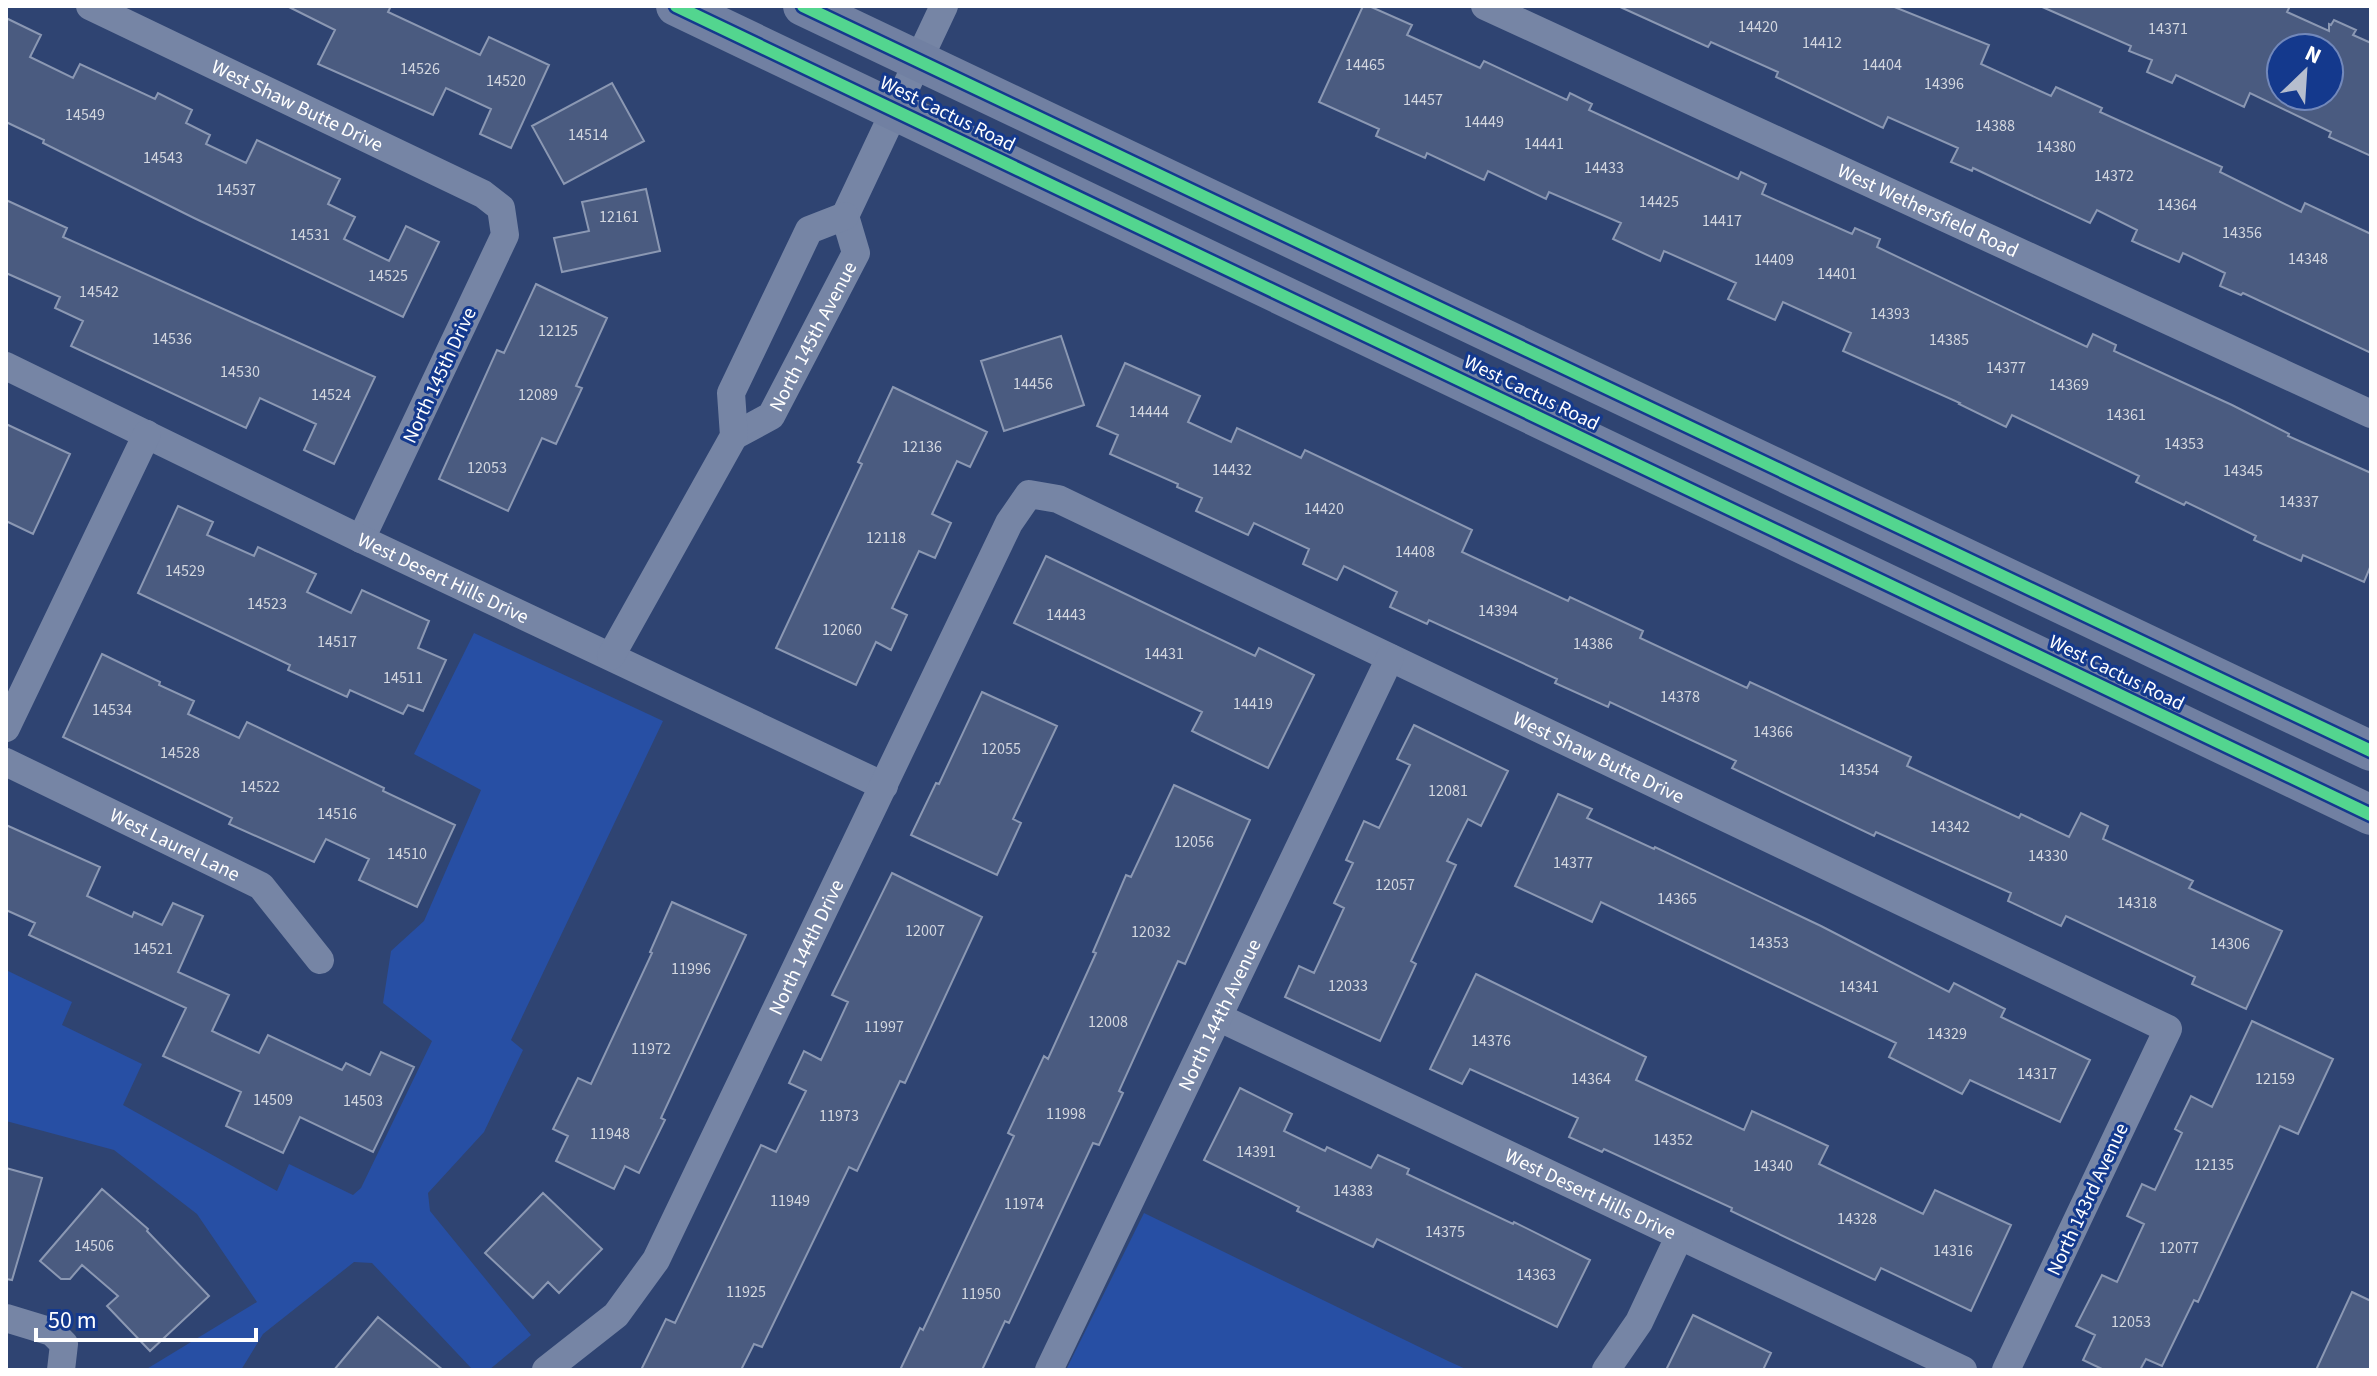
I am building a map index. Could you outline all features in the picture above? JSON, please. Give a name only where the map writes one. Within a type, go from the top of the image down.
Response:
[{"type":"main road","name":"West Cactus Road","points":[[676,6],[2371,815]]},
{"type":"main road","name":"West Cactus Road","points":[[803,6],[2371,751]]},
{"type":"street","name":"West Shaw Butte Drive","points":[[90,6],[483,194],[501,208]]},
{"type":"street","points":[[611,656],[734,436],[731,393],[809,230],[845,216],[944,6]]},
{"type":"street","name":"West Wethersfield Road","points":[[1485,6],[2371,414]]},
{"type":"street","name":"North 145th Drive","points":[[361,539],[505,235],[501,208]]},
{"type":"street","name":"North 145th Avenue","points":[[734,436],[771,416],[856,253],[845,216]]},
{"type":"street","name":"West Desert Hills Drive","points":[[6,366],[361,539],[884,786]]},
{"type":"street","points":[[6,728],[147,434]]},
{"type":"street","name":"West Shaw Butte Drive","points":[[1029,494],[1058,499],[2168,1029]]},
{"type":"street","name":"North 144th Drive","points":[[546,1370],[616,1315],[656,1260],[1009,523],[1029,494]]},
{"type":"street","name":"North 144th Avenue","points":[[1049,1370],[1390,658]]},
{"type":"street","name":"West Laurel Lane","points":[[6,762],[261,886],[320,960]]},
{"type":"street","name":"West Desert Hills Drive","points":[[1220,1018],[1963,1370]]},
{"type":"street","name":"North 143rd Avenue","points":[[2006,1370],[2168,1029]]},
{"type":"street","points":[[1606,1370],[1639,1322],[1679,1237]]},
{"type":"street","points":[[6,1318],[52,1332],[63,1357]]},
{"type":"shaded area","points":[[474,633],[663,721],[511,1040],[523,1050],[484,1132],[428,1193],[430,1211],[531,1335],[489,1370],[473,1370],[372,1263],[354,1262],[263,1334],[241,1370],[145,1370],[257,1302],[197,1214],[114,1150],[6,1121],[6,970],[72,1002],[62,1025],[142,1064],[123,1105],[277,1191],[289,1164],[353,1195],[361,1188],[432,1041],[383,1003],[391,951],[424,921],[481,790],[414,754]]},
{"type":"shaded area","points":[[1144,1213],[1448,1361],[1468,1370],[1066,1370]]},
{"type":"building","points":[[287,6],[391,6],[388,12],[480,55],[489,37],[549,65],[511,148],[480,134],[491,109],[446,88],[433,115],[318,64],[335,30]]},
{"type":"building","points":[[1363,6],[1412,25],[1407,35],[1480,68],[1484,61],[1567,100],[1570,93],[1592,104],[1589,110],[1738,179],[1741,172],[1766,184],[1762,194],[1852,234],[1855,228],[1880,239],[1877,247],[2087,347],[2093,334],[2116,345],[2114,351],[2371,473],[2371,565],[2364,582],[2303,555],[2301,561],[2254,540],[2256,536],[2136,482],[2139,476],[2012,415],[2006,427],[1843,351],[1851,333],[1783,302],[1775,320],[1728,299],[1736,283],[1664,251],[1660,261],[1613,239],[1621,223],[1549,192],[1546,199],[1488,171],[1484,180],[1427,153],[1425,158],[1376,136],[1379,129],[1319,102]]},
{"type":"building","points":[[1618,6],[1892,6],[1989,45],[1981,64],[2051,96],[2056,87],[2102,108],[2100,112],[2222,167],[2220,172],[2301,212],[2305,203],[2371,234],[2371,353],[2243,293],[2241,295],[2220,286],[2225,273],[2183,253],[2179,262],[2132,241],[2137,230],[2097,210],[2090,223],[1973,168],[1972,171],[1951,162],[1958,148],[1888,117],[1883,128],[1776,77],[1778,72],[1711,42],[1708,47]]},
{"type":"building","points":[[2040,6],[2290,6],[2287,12],[2329,31],[2329,24],[2334,20],[2356,30],[2353,35],[2371,43],[2371,156],[2329,137],[2331,132],[2289,112],[2345,112],[2345,32],[2265,32],[2265,100],[2250,93],[2244,107],[2176,75],[2172,83],[2147,72],[2152,60],[2129,51],[2131,46]]},
{"type":"building","points":[[6,18],[41,35],[30,57],[73,78],[80,64],[155,99],[158,93],[192,110],[186,123],[210,135],[206,144],[246,163],[257,140],[340,179],[328,204],[355,217],[344,239],[389,261],[406,226],[439,242],[403,317],[194,218],[6,122]]},
{"type":"building","points":[[612,83],[644,141],[564,184],[532,126]]},
{"type":"building","points":[[646,189],[660,251],[562,272],[554,238],[589,231],[582,202]]},
{"type":"building","points":[[6,200],[67,228],[63,237],[375,377],[334,464],[304,450],[316,424],[260,398],[246,428],[71,346],[83,321],[55,308],[60,297],[6,273]]},
{"type":"building","points":[[536,284],[607,318],[576,386],[582,388],[556,444],[542,438],[508,511],[439,479],[497,350],[504,353]]},
{"type":"building","points":[[1061,336],[1084,405],[1004,431],[981,361]]},
{"type":"building","points":[[1125,363],[1200,396],[1188,422],[1231,442],[1237,428],[1301,458],[1305,450],[1381,486],[1472,530],[1462,552],[1568,601],[1570,597],[1643,631],[1640,638],[1747,688],[1750,682],[1911,757],[1907,766],[2019,818],[2021,814],[2069,837],[2081,813],[2108,826],[2103,839],[2193,881],[2189,888],[2282,931],[2246,1009],[2192,984],[2195,977],[2066,916],[2061,926],[2008,901],[2011,893],[1876,832],[1874,836],[1732,768],[1736,761],[1610,702],[1608,707],[1555,683],[1557,679],[1429,620],[1427,624],[1390,607],[1397,592],[1344,566],[1337,580],[1303,564],[1309,549],[1254,523],[1248,535],[1196,511],[1202,498],[1110,454],[1118,435],[1097,426]]},
{"type":"building","points":[[893,387],[987,432],[970,467],[957,461],[932,514],[951,523],[935,558],[919,551],[892,608],[907,615],[891,650],[876,642],[856,685],[776,648],[862,464],[858,462]]},
{"type":"building","points":[[6,424],[70,454],[33,534],[6,521]]},
{"type":"building","points":[[178,506],[213,522],[207,535],[254,556],[258,547],[316,574],[307,592],[351,613],[362,590],[429,621],[418,648],[446,660],[423,711],[408,705],[403,714],[350,690],[347,697],[288,670],[290,665],[138,593]]},
{"type":"building","points":[[1046,556],[1255,656],[1259,648],[1314,675],[1268,768],[1192,731],[1202,712],[1014,623]]},
{"type":"building","points":[[102,654],[194,701],[188,714],[239,738],[247,722],[455,825],[417,907],[359,880],[369,859],[326,839],[314,862],[229,824],[232,818],[63,737]]},
{"type":"building","points":[[982,692],[1057,726],[1013,819],[1021,823],[997,875],[911,835]]},
{"type":"building","points":[[1414,725],[1508,771],[1481,826],[1468,819],[1447,861],[1456,865],[1411,961],[1416,964],[1380,1041],[1285,997],[1299,966],[1314,973],[1344,908],[1334,903],[1353,863],[1346,860],[1364,821],[1379,828],[1410,765],[1397,759]]},
{"type":"building","points":[[1174,785],[1250,820],[1185,964],[1178,961],[1119,1091],[1123,1093],[1099,1145],[1093,1143],[1009,1323],[1005,1321],[982,1370],[900,1370],[920,1328],[923,1330],[1014,1136],[1008,1133],[1044,1056],[1048,1059],[1096,953],[1093,952],[1126,875],[1131,877]]},
{"type":"building","points":[[1558,794],[1592,809],[1587,818],[1821,926],[1949,992],[1954,983],[2005,1009],[2001,1017],[2090,1060],[2060,1122],[1970,1080],[1962,1094],[1889,1057],[1896,1043],[1601,902],[1592,922],[1515,886]]},
{"type":"building","points":[[6,825],[100,867],[87,896],[132,917],[134,912],[162,925],[173,903],[203,916],[178,972],[229,995],[212,1031],[259,1053],[268,1035],[342,1070],[346,1063],[370,1075],[381,1052],[414,1067],[373,1152],[300,1117],[283,1153],[226,1126],[241,1092],[163,1056],[186,1008],[29,935],[35,923],[6,910]]},
{"type":"building","points":[[892,873],[982,917],[905,1083],[900,1081],[857,1171],[849,1167],[762,1347],[754,1344],[741,1370],[641,1370],[666,1319],[675,1323],[761,1145],[776,1152],[806,1091],[789,1083],[804,1051],[821,1060],[848,1002],[832,995]]},
{"type":"building","points":[[672,902],[746,935],[661,1118],[665,1120],[639,1173],[625,1166],[614,1189],[556,1161],[568,1136],[553,1129],[578,1078],[591,1084],[652,953]]},
{"type":"building","points":[[1476,974],[1646,1057],[1636,1080],[1744,1130],[1752,1111],[1828,1146],[1819,1164],[1923,1214],[1935,1190],[2011,1225],[1971,1311],[1881,1268],[1875,1280],[1731,1211],[1732,1208],[1604,1149],[1602,1152],[1569,1137],[1578,1118],[1470,1069],[1462,1084],[1430,1069]]},
{"type":"building","points":[[2252,1021],[2333,1059],[2298,1134],[2280,1126],[2198,1302],[2194,1300],[2162,1366],[2146,1359],[2140,1370],[2104,1370],[2083,1360],[2095,1335],[2076,1326],[2102,1275],[2117,1282],[2144,1224],[2127,1216],[2142,1184],[2155,1190],[2182,1133],[2175,1129],[2191,1096],[2212,1107]]},
{"type":"building","points":[[1240,1088],[1292,1114],[1284,1131],[1371,1168],[1378,1155],[1409,1169],[1407,1174],[1590,1260],[1557,1327],[1377,1239],[1373,1247],[1297,1211],[1299,1207],[1204,1160]]},
{"type":"building","points":[[6,1168],[42,1178],[12,1280],[6,1279]]},
{"type":"building","points":[[102,1189],[148,1229],[209,1296],[150,1351],[107,1306],[118,1296],[82,1265],[70,1279],[61,1279],[40,1261]]},
{"type":"building","points":[[543,1193],[602,1249],[559,1293],[548,1282],[533,1298],[485,1253]]},
{"type":"building","points":[[2352,1292],[2371,1301],[2371,1370],[2316,1370]]},
{"type":"building","points":[[1693,1315],[1771,1353],[1763,1370],[1666,1370]]},
{"type":"building","points":[[378,1317],[443,1370],[334,1370]]},
{"type":"cycle path","points":[[676,6],[2371,815]]},
{"type":"cycle path","points":[[803,6],[2371,751]]}]
